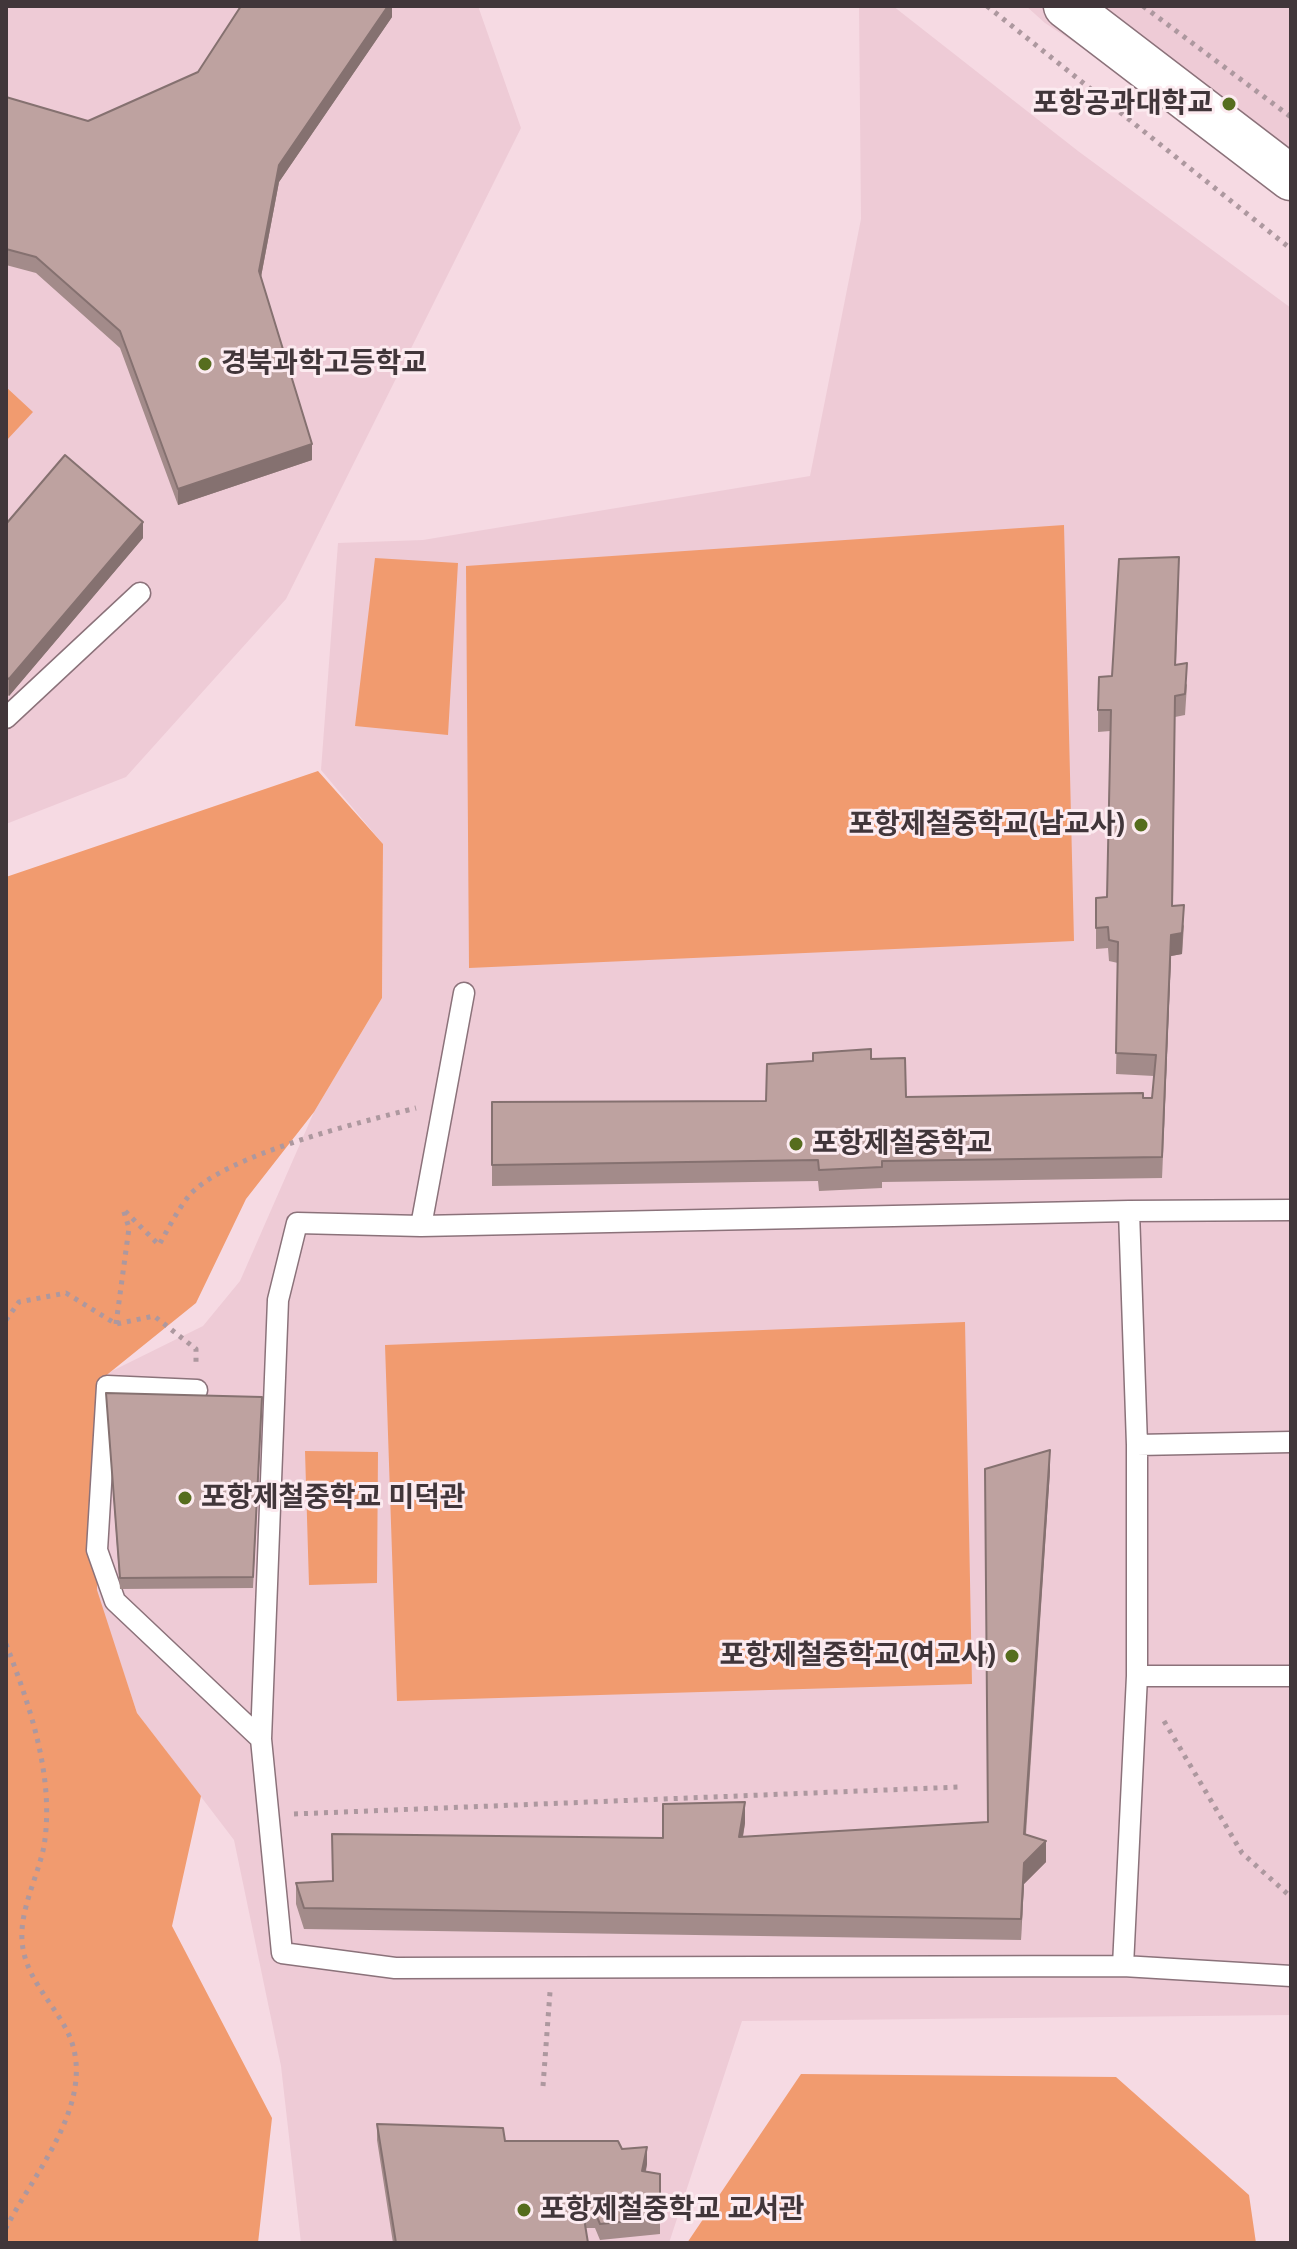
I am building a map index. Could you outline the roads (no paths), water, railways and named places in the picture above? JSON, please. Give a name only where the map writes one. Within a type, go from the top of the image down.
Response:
[{"type":"main road","points":[[1066,6],[1291,178]]},
{"type":"lane","points":[[6,718],[140,593]]},
{"type":"lane","points":[[421,1226],[464,993]]},
{"type":"lane","points":[[1291,1210],[421,1226],[297,1223],[278,1300],[261,1739],[282,1953],[395,1968],[1123,1966],[1291,1976]]},
{"type":"lane","points":[[1123,1966],[1137,1676],[1137,1445],[1129,1211]]},
{"type":"lane","points":[[197,1390],[107,1386],[97,1550],[115,1601],[261,1739]]},
{"type":"lane","points":[[1137,1445],[1291,1442]]},
{"type":"lane","points":[[1137,1676],[1291,1676]]},
{"type":"place","name":"포항공과대학교","points":[[1229,104]]},
{"type":"place","name":"경북과학고등학교","points":[[205,364]]},
{"type":"place","name":"포항제철중학교(남교사)","points":[[1141,825]]},
{"type":"place","name":"포항제철중학교","points":[[796,1144]]},
{"type":"place","name":"포항제철중학교 미덕관","points":[[185,1498]]},
{"type":"place","name":"포항제철중학교(여교사)","points":[[1012,1656]]},
{"type":"place","name":"포항제철중학교 교서관","points":[[524,2210]]}]
